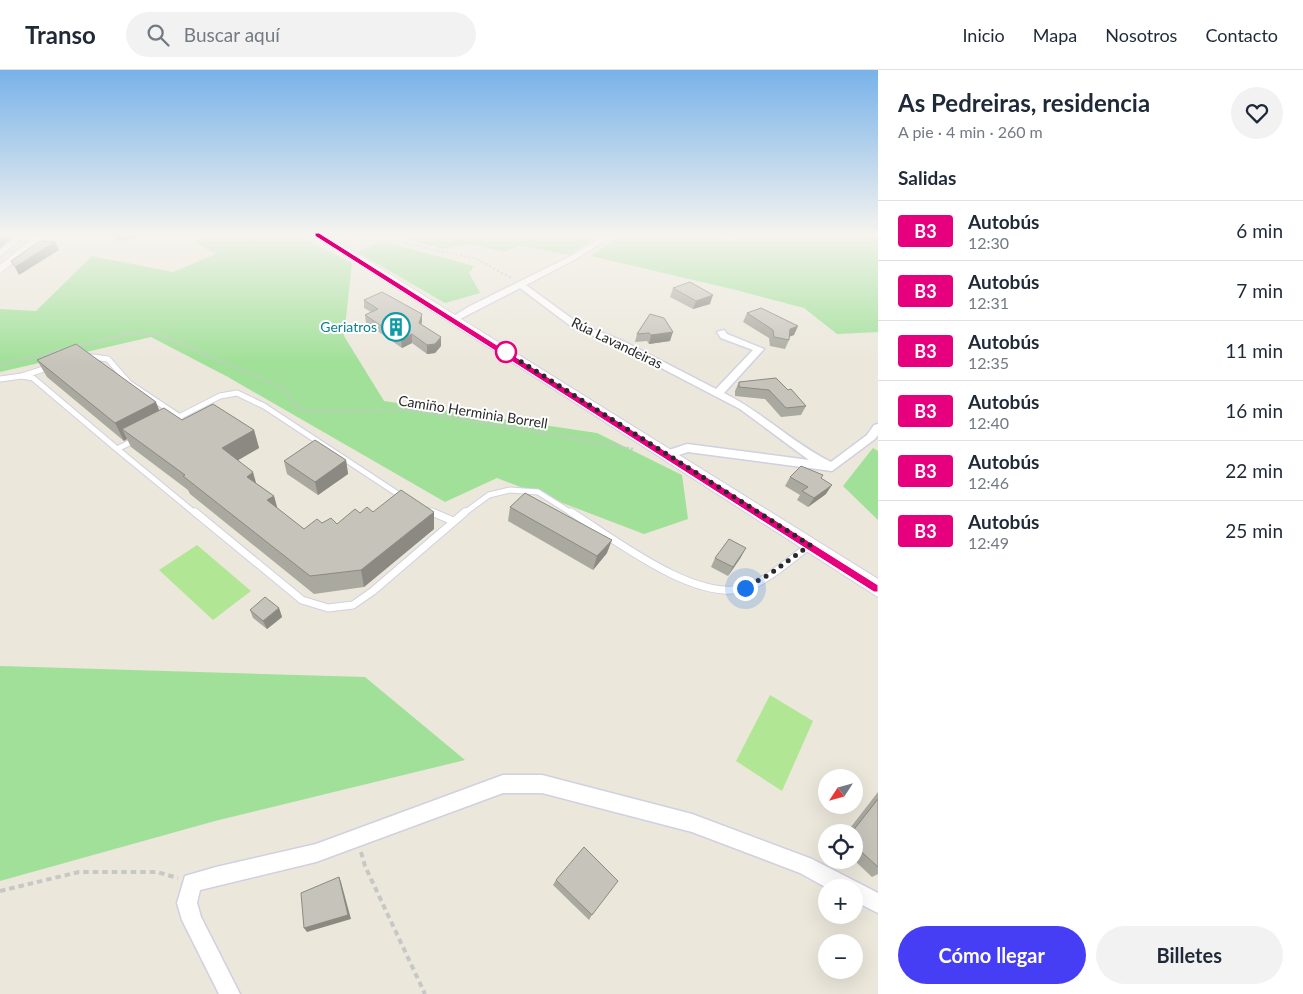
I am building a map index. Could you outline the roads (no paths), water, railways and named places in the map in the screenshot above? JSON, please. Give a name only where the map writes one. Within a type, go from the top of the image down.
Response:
[{"type":"street","points":[[386,277],[878,588]]},
{"type":"street","points":[[453,319],[474,305],[537,277]]},
{"type":"street","name":"Rúa Lavandeiras","points":[[521,285],[575,324],[622,344],[744,407],[810,456],[832,467]]},
{"type":"street","points":[[718,393],[759,349],[724,336],[721,332]]},
{"type":"street","points":[[667,454],[687,448],[832,467],[876,435]]},
{"type":"street","points":[[230,994],[192,920],[187,903],[192,883],[316,853],[504,784],[542,784],[692,823],[805,866],[830,879]]},
{"type":"street","points":[[863,896],[878,903]]},
{"type":"lane","points":[[79,358],[87,356],[108,359],[129,383],[180,417]]},
{"type":"lane","points":[[0,379],[22,376],[55,366]]},
{"type":"lane","points":[[22,376],[33,378],[302,600],[328,608],[353,605],[373,591],[453,521],[488,495],[510,490],[538,492],[675,577],[712,589],[745,588],[770,574],[810,545]]},
{"type":"lane","points":[[164,425],[220,396],[238,393],[264,406],[412,503]]},
{"type":"lane","points":[[117,449],[140,437]]},
{"type":"lane","points":[[421,508],[453,521]]},
{"type":"place","name":"Geriatros","points":[[396,327]]}]
